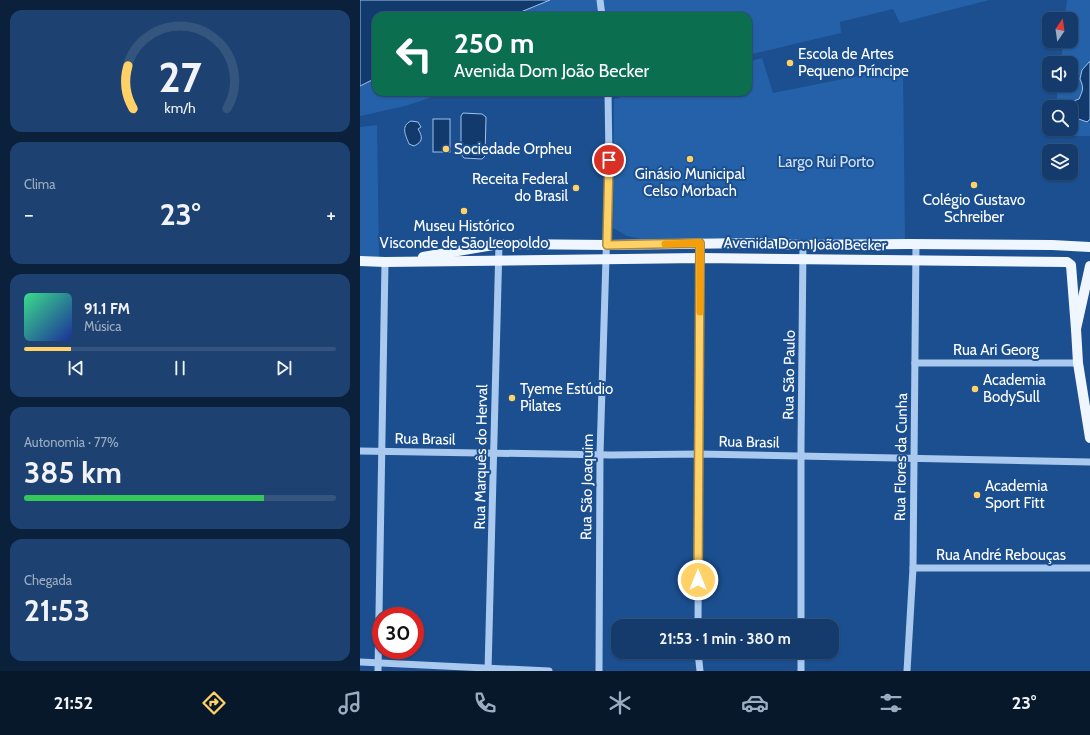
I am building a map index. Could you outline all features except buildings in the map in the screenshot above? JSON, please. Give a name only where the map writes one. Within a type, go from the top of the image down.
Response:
[{"type":"main road","name":"Avenida Dom João Becker","points":[[402,261],[499,244],[607,245],[752,243],[803,245],[916,244],[1090,246]]},
{"type":"main road","name":"Avenida Dom João Becker","points":[[360,261],[385,262],[700,258],[1067,262],[1071,265],[1076,329]]},
{"type":"main road","points":[[1089,432],[1078,363],[1076,329],[1090,266]]},
{"type":"street","points":[[600,0],[602,12]]},
{"type":"street","name":"Rua São Joaquim","points":[[599,671],[600,454],[609,160],[608,96]]},
{"type":"street","points":[[698,619],[700,243]]},
{"type":"street","name":"Rua Marquês do Herval","points":[[488,670],[499,244]]},
{"type":"street","name":"Rua Flores da Cunha","points":[[907,671],[912,568],[916,244]]},
{"type":"street","name":"Rua São Paulo","points":[[801,619],[803,245]]},
{"type":"street","points":[[378,671],[385,262]]},
{"type":"street","name":"Rua Ari Georg","points":[[915,363],[1078,363]]},
{"type":"street","name":"Rua Brasil","points":[[360,451],[699,454],[1090,462]]},
{"type":"street","name":"Rua André Rebouças","points":[[912,568],[1090,568]]},
{"type":"street","points":[[699,659],[700,671]]},
{"type":"street","points":[[802,659],[802,671]]},
{"type":"street","points":[[360,662],[488,670],[549,671]]},
{"type":"green space","points":[[550,0],[989,0],[900,23],[893,9],[840,22],[841,33],[752,54],[752,12],[521,12]]},
{"type":"green space","points":[[1067,0],[1090,0],[1090,61],[1082,70],[1083,91],[1079,99],[1076,100],[1057,100],[1057,92],[1078,92],[1078,56],[1062,56],[1062,48],[1078,48],[1078,12],[1066,12]]},
{"type":"green space","name":"Largo Rui Porto","points":[[762,58],[773,93],[903,67],[905,241],[647,240],[627,236],[613,228],[614,99],[625,96],[752,96],[752,61]]},
{"type":"green space","points":[[372,80],[372,96],[435,96],[405,106],[360,116],[360,86]]},
{"type":"green space","points":[[1078,119],[1087,122],[1090,119],[1090,136],[1078,136]]},
{"type":"green space","points":[[377,125],[379,257],[360,257],[360,127]]},
{"type":"shaded area","points":[[360,0],[550,0],[521,12],[372,12],[372,80],[360,86]]},
{"type":"shaded area","points":[[1090,61],[1090,119],[1087,122],[1078,119],[1078,100],[1076,100],[1079,99],[1082,89],[1080,79],[1082,70]]},
{"type":"shaded area","points":[[463,113],[482,114],[486,117],[485,156],[482,159],[464,158],[461,154],[461,116]]},
{"type":"shaded area","points":[[433,119],[450,119],[450,152],[433,152]]},
{"type":"shaded area","points":[[411,121],[418,122],[421,127],[418,129],[421,134],[421,141],[414,146],[409,144],[405,135],[405,128]]},
{"type":"slow traffic","points":[[665,244],[700,243],[700,312]]},
{"type":"place","name":"Escola de Artes Pequeno Príncipe","points":[[790,63]]},
{"type":"place","name":"Sociedade Orpheu","points":[[446,149]]},
{"type":"place","name":"Ginásio Municipal Celso Morbach","points":[[690,159]]},
{"type":"place","name":"Colégio Gustavo Schreiber","points":[[974,185]]},
{"type":"place","name":"Receita Federal do Brasil","points":[[576,188]]},
{"type":"place","name":"Museu Histórico Visconde de São Leopoldo","points":[[464,211]]},
{"type":"place","name":"Academia BodySull","points":[[975,389]]},
{"type":"place","name":"Tyeme Estúdio Pilates","points":[[512,398]]},
{"type":"place","name":"Academia Sport Fitt","points":[[977,495]]},
{"type":"route","points":[[609,160],[607,245],[700,243],[698,580]]}]
